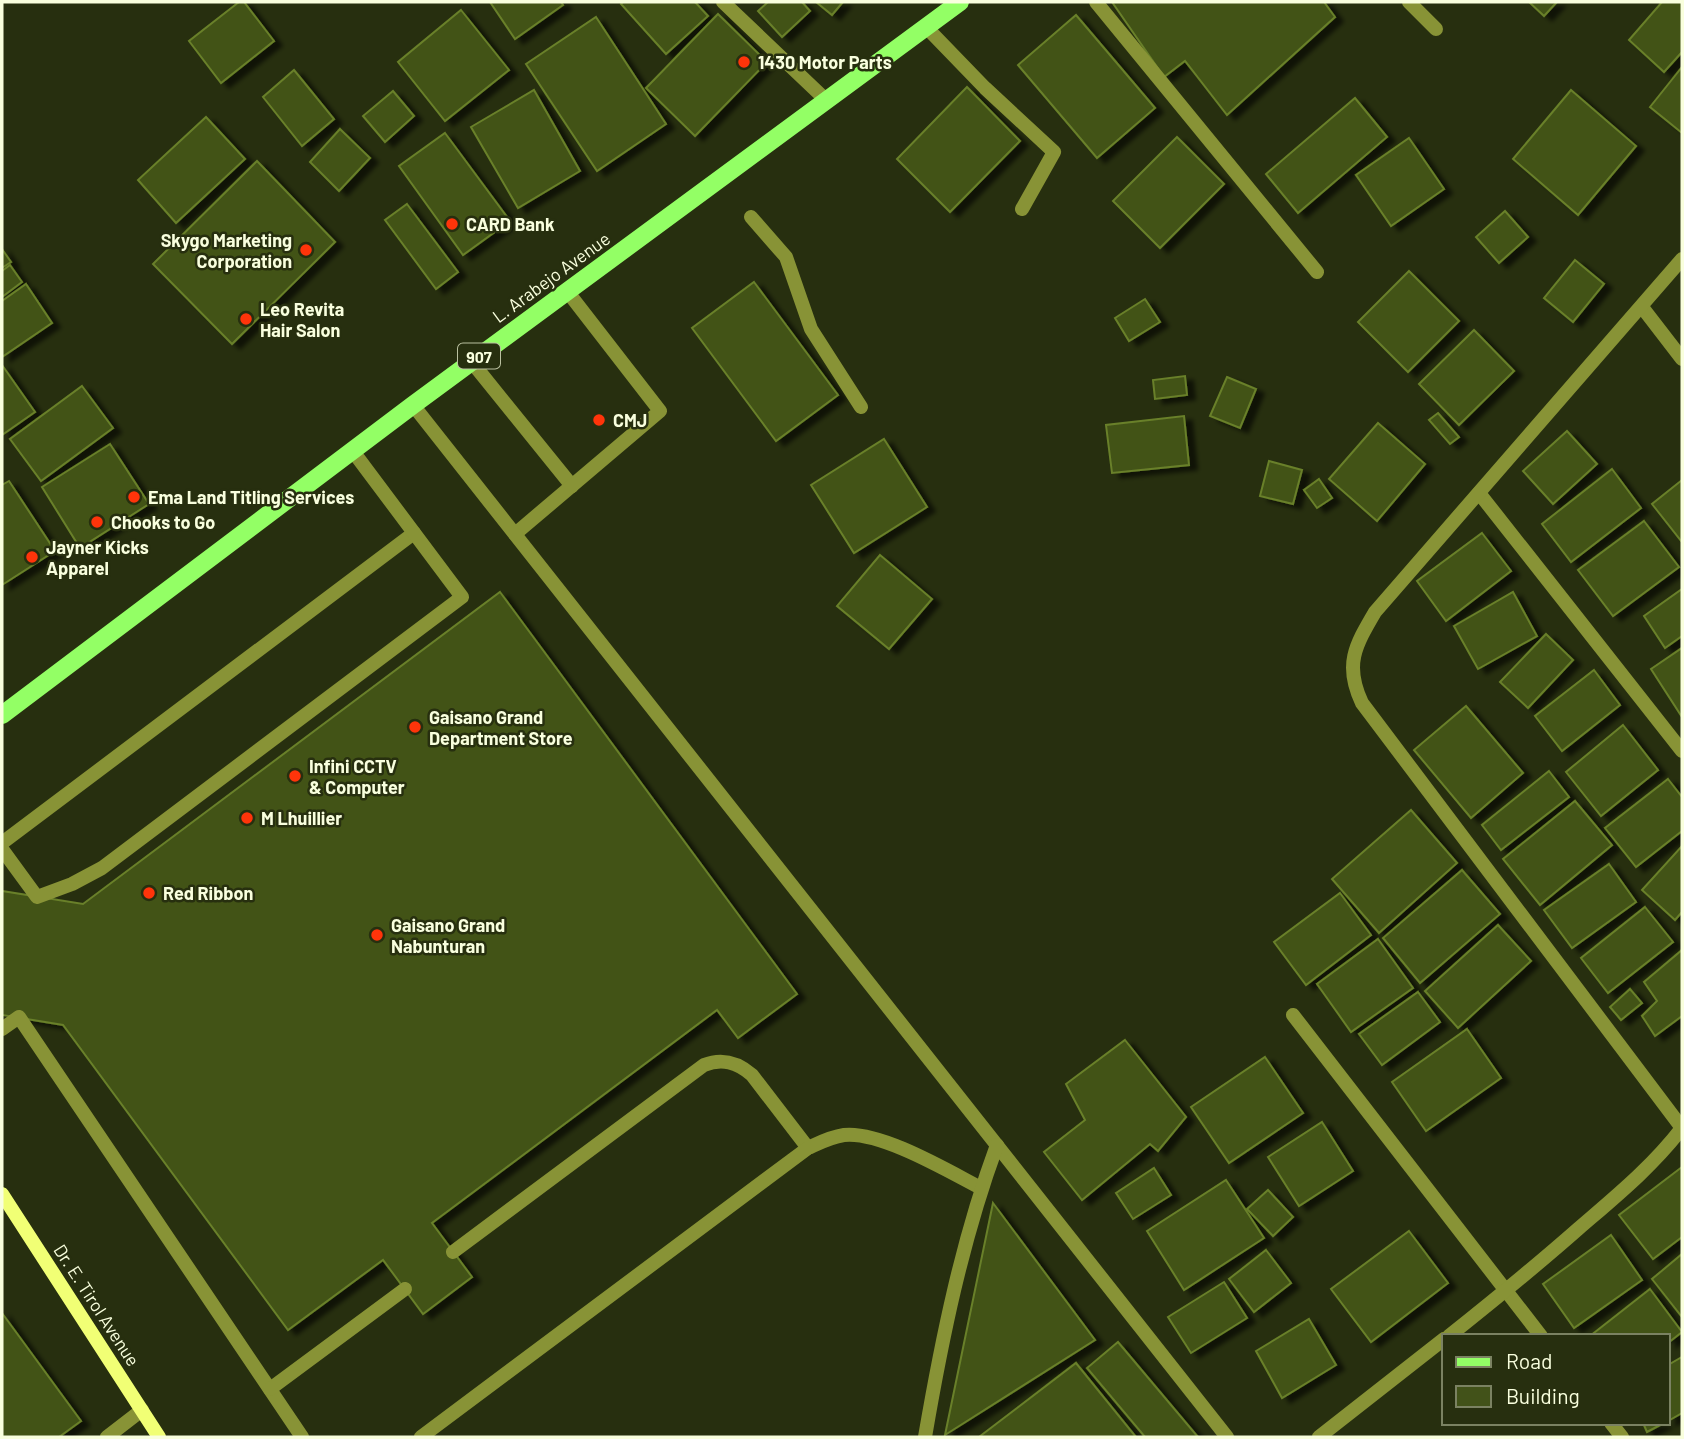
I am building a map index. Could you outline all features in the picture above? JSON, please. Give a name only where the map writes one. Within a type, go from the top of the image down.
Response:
[{"type":"main road","name":"L. Arabejo Avenue","points":[[2,715],[471,361],[960,2]]},
{"type":"main road","name":"Dr. E. Tirol Avenue","points":[[2,1194],[159,1437]]},
{"type":"street","points":[[723,2],[826,100]]},
{"type":"street","points":[[1096,2],[1317,272]]},
{"type":"street","points":[[1409,2],[1436,29]]},
{"type":"street","points":[[926,27],[985,88],[1054,152],[1022,209]]},
{"type":"street","points":[[751,217],[786,257],[811,329],[861,407]]},
{"type":"street","points":[[1452,1334],[1506,1292],[1638,1178],[1682,1128],[1362,703],[1354,685],[1352,663],[1360,638],[1375,612],[1682,259]]},
{"type":"street","points":[[515,534],[660,411],[567,291]]},
{"type":"street","points":[[1642,307],[1682,359]]},
{"type":"street","points":[[471,361],[572,486]]},
{"type":"street","points":[[413,405],[1227,1437]]},
{"type":"street","points":[[2,849],[37,897],[72,884],[102,868],[462,597],[352,450]]},
{"type":"street","points":[[1479,493],[1682,751]]},
{"type":"street","points":[[2,843],[414,533]]},
{"type":"street","points":[[1293,1015],[1539,1334]]},
{"type":"street","points":[[2,1029],[19,1017],[302,1437]]},
{"type":"street","points":[[453,1252],[693,1073],[715,1061],[742,1066],[752,1074],[808,1148]]},
{"type":"street","points":[[421,1437],[808,1148],[828,1138],[846,1135],[891,1144],[981,1188]]},
{"type":"street","points":[[925,1437],[949,1302],[981,1188],[997,1145]]},
{"type":"street","points":[[270,1390],[405,1289]]},
{"type":"street","points":[[1319,1437],[1442,1341]]},
{"type":"street","points":[[107,1437],[142,1410]]},
{"type":"building","points":[[239,2],[244,2],[274,41],[221,83],[189,41]]},
{"type":"building","points":[[490,2],[561,2],[563,5],[515,39]]},
{"type":"building","points":[[695,2],[708,16],[666,54],[621,4]]},
{"type":"building","points":[[768,2],[802,2],[810,11],[782,37],[758,11]]},
{"type":"building","points":[[816,2],[843,2],[832,15]]},
{"type":"building","points":[[1112,2],[1324,2],[1335,17],[1227,115],[1185,61],[1164,77]]},
{"type":"building","points":[[1529,2],[1557,2],[1544,16]]},
{"type":"building","points":[[1662,2],[1682,2],[1682,52],[1664,72],[1629,40]]},
{"type":"building","points":[[461,10],[509,70],[445,121],[398,62]]},
{"type":"building","points":[[718,14],[767,62],[695,136],[646,88]]},
{"type":"building","points":[[1076,15],[1155,108],[1097,158],[1018,65]]},
{"type":"building","points":[[596,17],[666,124],[597,171],[526,64]]},
{"type":"building","points":[[1682,67],[1682,133],[1650,107]]},
{"type":"building","points":[[294,70],[334,119],[302,146],[263,97]]},
{"type":"building","points":[[967,87],[1020,141],[950,212],[897,159]]},
{"type":"building","points":[[534,90],[580,171],[518,208],[471,127]]},
{"type":"building","points":[[1571,90],[1636,146],[1578,215],[1513,159]]},
{"type":"building","points":[[393,91],[414,116],[385,142],[363,116]]},
{"type":"building","points":[[1355,98],[1387,137],[1298,213],[1266,174]]},
{"type":"building","points":[[206,117],[245,159],[176,223],[138,180]]},
{"type":"building","points":[[340,129],[370,158],[339,191],[310,162]]},
{"type":"building","points":[[445,133],[510,221],[463,255],[399,166]]},
{"type":"building","points":[[1177,137],[1224,184],[1160,248],[1113,201]]},
{"type":"building","points":[[1409,138],[1444,189],[1391,226],[1356,175]]},
{"type":"building","points":[[257,161],[335,242],[232,344],[153,264]]},
{"type":"building","points":[[407,204],[458,272],[436,289],[385,220]]},
{"type":"building","points":[[1505,211],[1528,237],[1499,263],[1476,237]]},
{"type":"building","points":[[2,249],[11,262],[2,268]]},
{"type":"building","points":[[1575,260],[1604,284],[1573,322],[1544,298]]},
{"type":"building","points":[[10,265],[22,282],[2,297],[2,271]]},
{"type":"building","points":[[1409,271],[1459,321],[1408,372],[1358,322]]},
{"type":"building","points":[[754,282],[838,395],[776,441],[692,328]]},
{"type":"building","points":[[26,284],[52,323],[2,357],[2,301]]},
{"type":"building","points":[[1145,299],[1160,322],[1129,341],[1115,318]]},
{"type":"building","points":[[1474,330],[1514,371],[1459,425],[1419,384]]},
{"type":"building","points":[[2,365],[35,412],[2,435]]},
{"type":"building","points":[[1185,376],[1187,395],[1155,399],[1153,380]]},
{"type":"building","points":[[1227,377],[1256,389],[1240,428],[1210,416]]},
{"type":"building","points":[[82,386],[113,428],[41,481],[10,439]]},
{"type":"building","points":[[1438,413],[1459,437],[1450,444],[1429,420]]},
{"type":"building","points":[[1184,416],[1189,465],[1112,473],[1106,425]]},
{"type":"building","points":[[1378,423],[1425,464],[1377,521],[1329,479]]},
{"type":"building","points":[[1567,431],[1597,464],[1553,504],[1523,471]]},
{"type":"building","points":[[884,439],[927,507],[854,553],[811,485]]},
{"type":"building","points":[[110,444],[149,504],[80,548],[42,487]]},
{"type":"building","points":[[1269,461],[1302,470],[1293,504],[1260,496]]},
{"type":"building","points":[[1612,469],[1641,508],[1571,562],[1542,524]]},
{"type":"building","points":[[1319,479],[1332,498],[1317,508],[1304,490]]},
{"type":"building","points":[[1682,480],[1682,542],[1652,504]]},
{"type":"building","points":[[9,481],[55,551],[2,585],[2,485]]},
{"type":"building","points":[[1644,521],[1679,567],[1613,616],[1578,570]]},
{"type":"building","points":[[1482,533],[1511,571],[1446,621],[1417,581]]},
{"type":"building","points":[[880,555],[932,599],[889,649],[837,606]]},
{"type":"building","points":[[1682,589],[1682,636],[1665,648],[1644,616]]},
{"type":"building","name":"Gaisano Grand Nabunturan","points":[[500,592],[797,994],[738,1038],[717,1010],[432,1223],[472,1277],[423,1314],[383,1260],[288,1330],[63,1025],[2,1015],[2,891],[83,904]]},
{"type":"building","points":[[1513,592],[1537,636],[1478,669],[1454,626]]},
{"type":"building","points":[[1546,634],[1573,660],[1528,708],[1500,682]]},
{"type":"building","points":[[1682,648],[1682,717],[1651,669]]},
{"type":"building","points":[[1594,670],[1620,705],[1562,751],[1535,716]]},
{"type":"building","points":[[1466,706],[1523,773],[1471,818],[1414,750]]},
{"type":"building","points":[[1623,725],[1658,770],[1601,816],[1566,772]]},
{"type":"building","points":[[1549,771],[1569,797],[1501,850],[1482,825]]},
{"type":"building","points":[[1668,779],[1682,797],[1682,831],[1636,867],[1605,828]]},
{"type":"building","points":[[1575,801],[1612,845],[1540,905],[1503,859]]},
{"type":"building","points":[[1411,810],[1457,863],[1379,933],[1332,879]]},
{"type":"building","points":[[1682,846],[1682,912],[1675,920],[1642,890]]},
{"type":"building","points":[[1609,864],[1636,902],[1572,948],[1544,910]]},
{"type":"building","points":[[1462,870],[1500,914],[1420,983],[1383,938]]},
{"type":"building","points":[[1340,893],[1371,935],[1306,985],[1274,942]]},
{"type":"building","points":[[1645,907],[1673,942],[1608,993],[1581,958]]},
{"type":"building","points":[[1498,925],[1531,961],[1458,1028],[1425,991]]},
{"type":"building","points":[[1378,939],[1413,988],[1351,1032],[1317,984]]},
{"type":"building","points":[[1682,950],[1682,1016],[1655,1036],[1642,1016],[1657,1001],[1644,982]]},
{"type":"building","points":[[1630,989],[1642,1003],[1621,1020],[1610,1007]]},
{"type":"building","points":[[1418,992],[1440,1022],[1382,1065],[1359,1034]]},
{"type":"building","points":[[1467,1029],[1501,1078],[1426,1131],[1392,1082]]},
{"type":"building","points":[[1125,1040],[1186,1117],[1158,1151],[1150,1144],[1082,1200],[1044,1152],[1085,1120],[1066,1084]]},
{"type":"building","points":[[1265,1057],[1303,1113],[1229,1163],[1191,1107]]},
{"type":"building","points":[[1322,1122],[1353,1171],[1299,1206],[1268,1157]]},
{"type":"building","points":[[1682,1167],[1682,1237],[1653,1259],[1619,1215]]},
{"type":"building","points":[[1154,1168],[1171,1195],[1133,1219],[1116,1193]]},
{"type":"building","points":[[1226,1180],[1264,1238],[1184,1290],[1147,1231]]},
{"type":"building","points":[[1268,1190],[1293,1217],[1273,1236],[1247,1209]]},
{"type":"building","points":[[993,1203],[1095,1340],[945,1435]]},
{"type":"building","points":[[1409,1231],[1448,1283],[1371,1342],[1331,1289]]},
{"type":"building","points":[[1611,1235],[1642,1280],[1574,1328],[1543,1284]]},
{"type":"building","points":[[1266,1250],[1291,1283],[1254,1312],[1229,1279]]},
{"type":"building","points":[[1682,1254],[1682,1317],[1652,1279]]},
{"type":"building","points":[[1224,1282],[1247,1318],[1191,1353],[1168,1317]]},
{"type":"building","points":[[1650,1289],[1682,1332],[1670,1341],[1670,1334],[1593,1334]]},
{"type":"building","points":[[2,1313],[81,1421],[59,1437],[2,1437]]},
{"type":"building","points":[[1309,1319],[1336,1365],[1282,1398],[1256,1351]]},
{"type":"building","points":[[1118,1342],[1198,1437],[1145,1437],[1087,1368]]},
{"type":"building","points":[[1682,1357],[1682,1413],[1670,1420],[1670,1364]]},
{"type":"building","points":[[1076,1363],[1136,1437],[979,1437]]},
{"type":"building","points":[[1644,1425],[1660,1425],[1647,1432]]},
{"type":"place","name":"1430 Motor Parts","points":[[744,62]]},
{"type":"place","name":"CARD Bank","points":[[452,224]]},
{"type":"place","name":"Skygo Marketing Corporation","points":[[306,250]]},
{"type":"place","name":"Leo Revita Hair Salon","points":[[246,319]]},
{"type":"place","name":"CMJ","points":[[599,420]]},
{"type":"place","name":"Ema Land Titling Services","points":[[134,497]]},
{"type":"place","name":"Chooks to Go","points":[[97,522]]},
{"type":"place","name":"Jayner Kicks Apparel","points":[[32,557]]},
{"type":"place","name":"Gaisano Grand Department Store","points":[[415,727]]},
{"type":"place","name":"Infini CCTV & Computer","points":[[295,776]]},
{"type":"place","name":"M Lhuillier","points":[[247,818]]},
{"type":"place","name":"Red Ribbon","points":[[149,893]]},
{"type":"place","name":"Gaisano Grand Nabunturan","points":[[377,935]]}]
